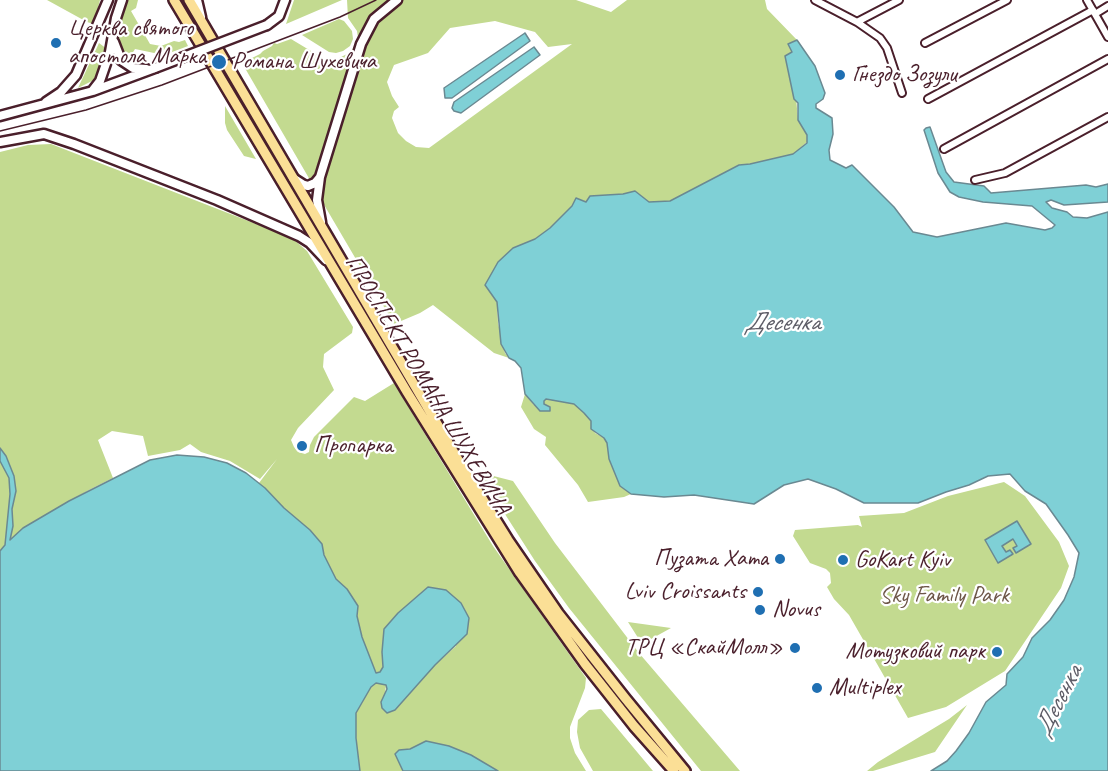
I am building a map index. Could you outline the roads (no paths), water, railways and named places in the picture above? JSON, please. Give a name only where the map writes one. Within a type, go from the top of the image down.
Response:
[{"type":"main road","points":[[38,107],[61,92],[76,75],[108,0]]},
{"type":"main road","points":[[93,91],[100,81],[122,0]]},
{"type":"main road","name":"ПРОСПЕКТ РОМАНА ШУХЕВИЧА","points":[[174,0],[451,464],[520,573],[579,656],[634,726],[674,771]]},
{"type":"main road","name":"ПРОСПЕКТ РОМАНА ШУХЕВИЧА","points":[[189,0],[460,463],[508,540],[558,613],[624,698],[685,771]]},
{"type":"main road","points":[[197,0],[202,21]]},
{"type":"main road","points":[[0,116],[93,91],[267,26],[279,16],[285,0]]},
{"type":"main road","points":[[322,229],[317,200],[320,177],[367,32],[381,12],[397,0]]},
{"type":"main road","points":[[113,35],[117,54],[127,65],[138,70],[155,68]]},
{"type":"main road","points":[[0,142],[44,134],[86,149],[217,200],[299,236],[310,243],[333,267]]},
{"type":"main road","points":[[292,177],[308,186],[320,177]]},
{"type":"street","points":[[857,22],[899,0]]},
{"type":"street","points":[[925,43],[1007,0]]},
{"type":"street","points":[[1088,0],[1108,37]]},
{"type":"street","points":[[820,1],[880,38],[884,43],[902,93]]},
{"type":"street","points":[[928,99],[1108,6]]},
{"type":"street","points":[[944,149],[1108,59]]},
{"type":"street","points":[[975,180],[1005,173],[1108,117]]},
{"type":"water","points":[[525,33],[530,41],[452,98],[445,98],[444,88]]},
{"type":"water","name":"Десенка","points":[[797,40],[815,66],[825,93],[823,99],[816,104],[816,108],[832,118],[830,160],[846,168],[852,165],[894,207],[913,232],[937,237],[1006,223],[1045,230],[1055,225],[1032,206],[983,202],[959,197],[950,192],[938,173],[924,130],[930,127],[946,172],[954,182],[984,186],[991,193],[1086,185],[1096,187],[1108,184],[1108,202],[1064,205],[1051,200],[1046,202],[1052,208],[1067,212],[1073,217],[1087,218],[1108,212],[1108,771],[931,771],[947,761],[956,751],[986,702],[1006,685],[1007,674],[1023,657],[1032,638],[1050,620],[1064,600],[1074,577],[1079,553],[1068,535],[1046,504],[1025,491],[1010,474],[988,476],[918,503],[864,503],[836,489],[808,479],[784,485],[754,504],[694,495],[664,497],[631,494],[620,486],[609,459],[607,443],[591,429],[591,421],[574,404],[546,399],[544,404],[550,407],[550,411],[540,411],[525,394],[521,368],[509,358],[501,344],[497,302],[485,285],[498,262],[513,248],[535,239],[550,228],[572,206],[576,198],[586,202],[590,196],[635,191],[649,202],[670,201],[739,165],[793,154],[807,143],[807,135],[798,120],[798,103],[794,99],[785,56],[792,52],[788,44]]},
{"type":"water","points":[[534,47],[540,55],[461,113],[454,111],[452,108],[454,102]]},
{"type":"water","points":[[0,448],[14,476],[16,491],[10,540],[23,528],[69,501],[150,460],[177,455],[204,457],[227,463],[246,473],[310,530],[322,544],[324,555],[336,579],[347,589],[358,606],[357,616],[362,637],[376,673],[380,672],[383,667],[384,629],[398,613],[428,587],[446,590],[461,603],[469,618],[467,634],[435,665],[395,710],[387,713],[382,708],[381,702],[387,689],[386,685],[376,683],[371,687],[356,713],[360,771],[0,771],[0,551],[5,545],[10,494],[9,478],[0,461]]},
{"type":"water","points":[[1017,521],[1031,544],[1016,553],[1013,548],[1017,546],[1013,539],[1002,546],[1006,552],[1010,550],[1013,554],[998,563],[985,540]]},
{"type":"water","points":[[426,741],[449,746],[471,755],[498,771],[403,771],[395,754],[399,750],[410,749]]},
{"type":"tram line","points":[[0,131],[86,110],[162,85],[340,17],[376,0]]},
{"type":"place","name":"Церква святого апостола Марка","points":[[56,43]]},
{"type":"place","name":"Романа Шухевича","points":[[219,62]]},
{"type":"place","name":"Гнездо Зозули","points":[[840,75]]},
{"type":"place","name":"Пропарка","points":[[302,446]]},
{"type":"place","name":"Пузата Хата","points":[[780,559]]},
{"type":"place","name":"GoKart Kyiv","points":[[843,560]]},
{"type":"place","name":"Lviv Croissants","points":[[758,592]]},
{"type":"place","name":"Novus","points":[[760,610]]},
{"type":"place","name":"ТРЦ «СкайМолл»","points":[[795,648]]},
{"type":"place","name":"Мотузковий парк","points":[[997,652]]},
{"type":"place","name":"Multiplex","points":[[817,688]]},
{"type":"park label","name":"Sky Family Park","points":[[944,596]]}]
